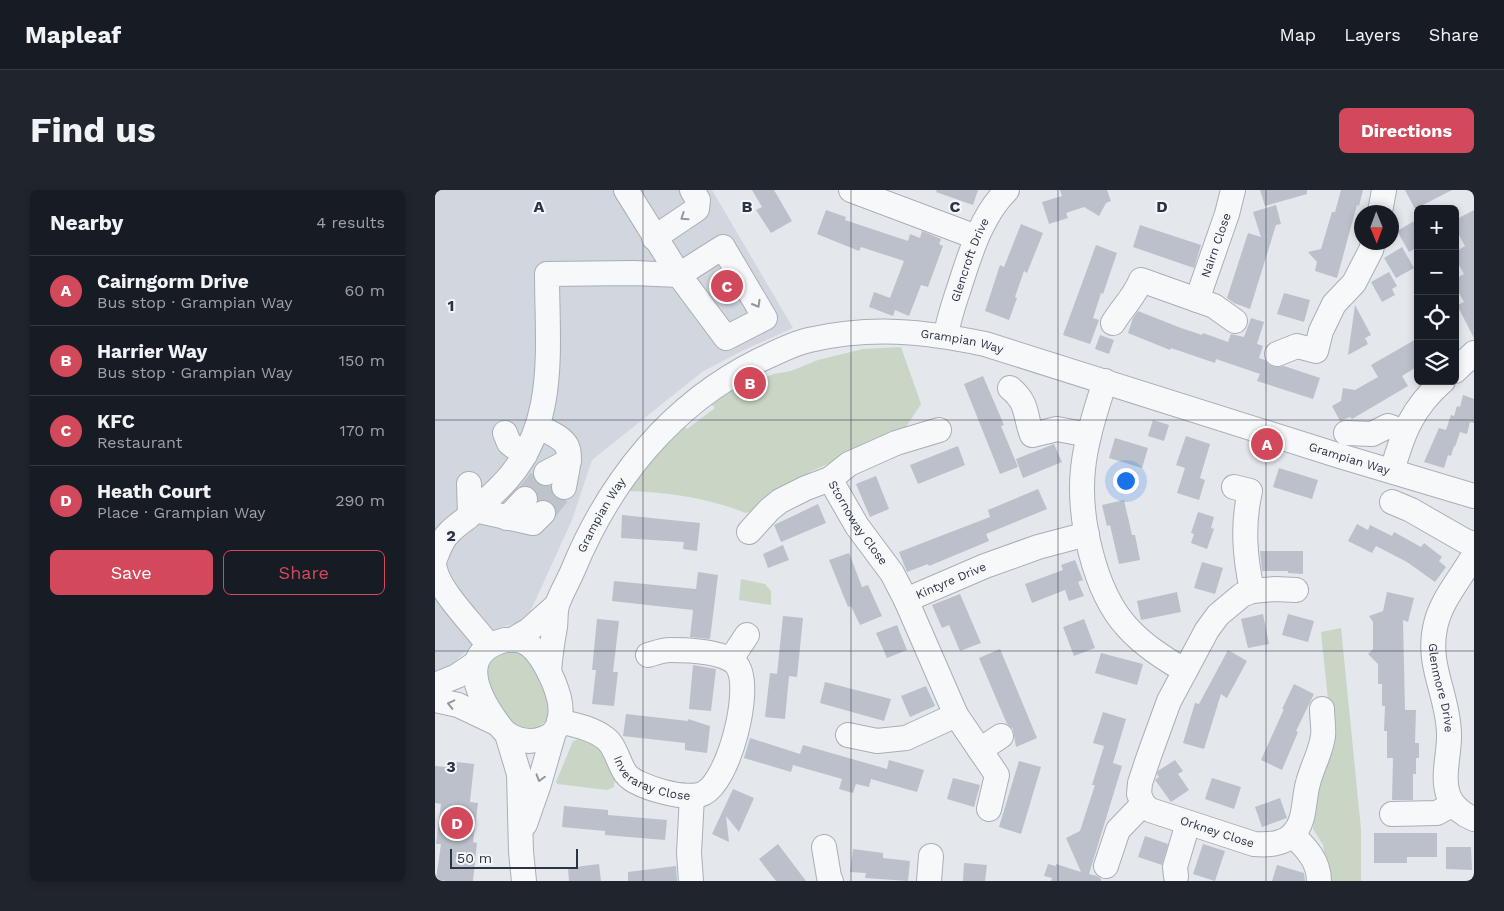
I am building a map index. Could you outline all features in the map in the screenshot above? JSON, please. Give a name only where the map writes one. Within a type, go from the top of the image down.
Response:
[{"type":"street","points":[[435,559],[438,549],[446,536],[502,485],[525,455],[537,427],[542,414],[547,379],[547,274],[634,273],[679,275],[654,238],[626,190]]},
{"type":"street","points":[[654,238],[697,209],[698,200],[692,190]]},
{"type":"street","name":"Glencroft Drive","points":[[946,335],[949,318],[976,237],[991,210],[1007,190]]},
{"type":"street","name":"Nairn Close","points":[[1205,303],[1233,190]]},
{"type":"street","points":[[1381,205],[1384,190]]},
{"type":"street","points":[[859,191],[976,237]]},
{"type":"street","points":[[1277,354],[1297,346],[1316,351],[1321,332],[1334,304],[1354,283],[1371,250]]},
{"type":"street","points":[[1113,323],[1121,309],[1136,293],[1141,280],[1205,303],[1235,321]]},
{"type":"street","name":"Grampian Way","points":[[549,672],[550,650],[557,605],[592,529],[638,457],[667,425],[713,387],[766,358],[807,341],[847,333],[873,330],[910,332],[946,335],[985,344],[1474,496]]},
{"type":"street","points":[[1105,381],[1089,435],[1082,488],[1087,534],[1102,584],[1116,613],[1127,627],[1145,644],[1161,657],[1185,671]]},
{"type":"street","points":[[1392,471],[1404,432],[1417,410],[1439,385]]},
{"type":"street","points":[[1009,388],[1020,397],[1027,413],[1032,435],[1057,429],[1089,435]]},
{"type":"street","points":[[1346,432],[1372,434],[1388,426],[1404,432]]},
{"type":"street","points":[[537,427],[555,434],[565,441],[569,450],[569,461],[555,480]]},
{"type":"street","points":[[830,479],[849,464],[896,443],[939,430]]},
{"type":"street","points":[[505,433],[509,442],[525,455]]},
{"type":"street","name":"Stornoway Close","points":[[749,532],[769,510],[781,501],[806,488],[830,479],[857,526],[892,574],[906,600]]},
{"type":"street","points":[[469,484],[472,513]]},
{"type":"street","points":[[1234,487],[1250,491],[1246,508],[1245,550],[1252,591]]},
{"type":"street","points":[[1392,502],[1411,510],[1465,541],[1474,544]]},
{"type":"street","points":[[472,513],[526,511]]},
{"type":"street","name":"Kintyre Drive","points":[[989,809],[997,775],[955,715],[906,600],[985,566],[1038,547],[1087,534]]},
{"type":"street","name":"Glenmore Drive","points":[[1453,804],[1446,788],[1448,721],[1434,667],[1432,640],[1440,612],[1474,555]]},
{"type":"street","points":[[435,569],[443,589],[482,654],[475,675],[477,684],[487,707],[502,729],[519,774],[522,832],[521,852],[524,881]]},
{"type":"street","points":[[1106,866],[1118,830],[1143,804],[1139,794],[1140,783],[1161,720],[1207,630],[1218,615],[1241,595],[1252,591],[1296,590]]},
{"type":"street","name":"Grampian Way","points":[[512,640],[529,630],[557,605]]},
{"type":"street","points":[[648,655],[669,650],[713,654],[731,659],[747,635]]},
{"type":"street","points":[[435,685],[457,676],[494,643],[512,640],[525,642],[534,649],[549,672],[561,709],[539,784],[522,832]]},
{"type":"street","name":"Inveraray Close","points":[[557,727],[594,731],[607,739],[615,750],[621,767],[632,780],[668,792],[692,796],[703,794],[715,784],[723,772],[733,746],[742,677],[738,667],[731,659]]},
{"type":"street","points":[[435,700],[458,705],[517,739],[527,741],[539,740],[557,727]]},
{"type":"street","points":[[1319,881],[1318,872],[1301,843],[1301,821],[1307,785],[1322,746],[1324,734],[1322,709]]},
{"type":"street","points":[[847,736],[877,742],[906,738],[955,715]]},
{"type":"street","points":[[980,750],[1001,736]]},
{"type":"street","points":[[691,881],[689,853],[692,796]]},
{"type":"street","name":"Orkney Close","points":[[1143,804],[1150,810],[1254,844],[1301,843]]},
{"type":"street","points":[[1392,814],[1437,813],[1453,804],[1461,812],[1474,818]]},
{"type":"street","points":[[1176,876],[1175,867],[1188,823]]},
{"type":"street","points":[[824,847],[831,881]]},
{"type":"street","points":[[929,881],[931,856]]},
{"type":"shaded area","points":[[435,190],[712,190],[793,328],[702,372],[592,460],[572,520],[526,621],[503,627],[467,650],[443,673],[435,673]]},
{"type":"green space","points":[[901,347],[921,404],[904,430],[812,471],[771,496],[753,511],[746,513],[717,503],[687,497],[626,491],[683,423],[687,429],[715,408],[709,402],[714,398],[774,374],[791,371],[818,360],[863,349]]},
{"type":"green space","points":[[741,579],[765,584],[771,591],[771,605],[739,600]]},
{"type":"green space","points":[[1341,628],[1361,829],[1361,881],[1325,881],[1327,872],[1323,845],[1313,829],[1316,789],[1332,738],[1321,632]]},
{"type":"green space","points":[[514,649],[527,657],[550,699],[550,715],[546,721],[533,728],[525,728],[510,722],[486,681],[485,668],[492,654]]},
{"type":"green space","points":[[583,738],[598,744],[615,778],[614,787],[607,790],[557,784],[556,782],[573,741]]},
{"type":"building","points":[[752,190],[774,190],[792,221],[771,233],[756,210],[762,207]]},
{"type":"building","points":[[937,190],[978,190],[973,205],[936,192]]},
{"type":"building","points":[[1060,190],[1107,190],[1111,201],[1106,203],[1099,216],[1084,207],[1066,213],[1068,218],[1049,224],[1042,202],[1062,196]]},
{"type":"building","points":[[1260,190],[1307,190],[1307,194],[1265,206]]},
{"type":"building","points":[[1341,190],[1363,190],[1359,205],[1354,205],[1354,216],[1337,278],[1315,271],[1317,262],[1308,252],[1321,249],[1332,212],[1335,212]]},
{"type":"building","points":[[1405,190],[1452,190],[1423,205],[1414,205],[1414,207]]},
{"type":"building","points":[[1276,205],[1281,224],[1276,225],[1250,309],[1227,298],[1248,233],[1261,237],[1253,212]]},
{"type":"building","points":[[826,210],[846,217],[845,220],[908,241],[910,234],[920,238],[922,231],[941,239],[939,244],[943,246],[928,287],[921,285],[909,316],[895,310],[893,316],[869,307],[874,292],[890,298],[904,261],[861,247],[859,251],[817,234]]},
{"type":"building","points":[[1474,210],[1474,338],[1459,309],[1459,304],[1464,302],[1459,293],[1459,277],[1464,274],[1459,265],[1459,250],[1465,246],[1459,235],[1459,218]]},
{"type":"building","points":[[1414,221],[1414,249],[1409,252],[1399,234],[1399,230]]},
{"type":"building","points":[[1021,224],[1043,233],[1027,273],[1024,271],[1009,320],[985,311],[1000,265],[1004,267]]},
{"type":"building","points":[[1140,225],[1201,245],[1194,268],[1133,247]]},
{"type":"building","points":[[1096,245],[1117,253],[1093,318],[1099,320],[1090,344],[1063,335]]},
{"type":"building","points":[[1402,247],[1414,268],[1396,278],[1384,258]]},
{"type":"building","points":[[1389,272],[1397,286],[1392,289],[1395,295],[1382,302],[1371,282]]},
{"type":"building","points":[[1284,293],[1310,300],[1304,322],[1277,314]]},
{"type":"building","points":[[1355,305],[1371,335],[1365,338],[1368,344],[1348,355]]},
{"type":"building","points":[[1138,311],[1181,328],[1228,342],[1231,334],[1244,337],[1251,318],[1264,322],[1257,344],[1263,346],[1259,358],[1275,367],[1284,366],[1320,378],[1313,399],[1257,381],[1260,374],[1216,359],[1215,363],[1171,348],[1170,350],[1128,333],[1133,318]]},
{"type":"building","points":[[1100,335],[1114,340],[1109,354],[1095,349]]},
{"type":"building","points":[[1414,340],[1414,368],[1402,376],[1408,386],[1352,419],[1350,417],[1340,421],[1332,406],[1341,401],[1343,388],[1355,390],[1378,377],[1371,365]]},
{"type":"building","points":[[983,376],[1004,425],[1001,426],[1018,467],[1000,474],[964,384]]},
{"type":"building","points":[[1463,395],[1474,399],[1474,423],[1470,422],[1467,434],[1460,432],[1451,456],[1448,455],[1444,468],[1424,462],[1439,428],[1446,430],[1451,415],[1454,416],[1457,406],[1460,407]]},
{"type":"building","points":[[1153,420],[1169,425],[1164,441],[1148,436]]},
{"type":"building","points":[[1186,436],[1210,444],[1200,478],[1205,480],[1199,500],[1177,493],[1185,468],[1176,465]]},
{"type":"building","points":[[1115,438],[1148,448],[1142,468],[1109,458]]},
{"type":"building","points":[[1054,444],[1062,462],[1023,478],[1016,459]]},
{"type":"building","points":[[958,446],[965,465],[918,484],[910,465]]},
{"type":"building","points":[[1279,468],[1318,480],[1312,499],[1273,487]]},
{"type":"building","points":[[876,476],[889,509],[870,517],[856,484]]},
{"type":"building","points":[[534,480],[539,485],[551,486],[551,492],[558,499],[554,505],[547,500],[538,500],[535,489],[529,486]]},
{"type":"building","points":[[1038,489],[1047,509],[986,534],[989,541],[929,566],[928,564],[907,572],[899,552],[990,517],[988,510]]},
{"type":"building","points":[[1124,500],[1132,535],[1135,535],[1140,560],[1119,564],[1110,525],[1107,526],[1102,505]]},
{"type":"building","points":[[818,504],[826,523],[781,542],[774,525]]},
{"type":"building","points":[[1198,512],[1214,517],[1211,528],[1214,529],[1207,549],[1191,543],[1194,534],[1191,533]]},
{"type":"building","points":[[622,515],[700,523],[697,551],[683,549],[684,542],[621,538]]},
{"type":"building","points":[[1357,524],[1368,530],[1370,525],[1392,536],[1394,532],[1421,547],[1424,543],[1442,557],[1439,561],[1446,567],[1435,582],[1407,562],[1376,546],[1372,553],[1348,541]]},
{"type":"building","points":[[783,545],[789,560],[768,568],[763,554]]},
{"type":"building","points":[[1260,551],[1303,551],[1303,574],[1288,573],[1288,571],[1262,571]]},
{"type":"building","points":[[849,553],[862,587],[868,585],[882,616],[860,625],[851,606],[848,607],[829,560]]},
{"type":"building","points":[[1075,560],[1083,580],[1078,582],[1084,596],[1069,601],[1065,590],[1032,603],[1025,584],[1063,570],[1061,565]]},
{"type":"building","points":[[1202,562],[1223,568],[1215,594],[1194,588]]},
{"type":"building","points":[[698,572],[718,575],[710,639],[690,637],[693,610],[612,601],[614,581],[696,589]]},
{"type":"building","points":[[1177,592],[1181,612],[1141,620],[1137,601]]},
{"type":"building","points":[[1387,592],[1414,598],[1408,622],[1403,620],[1405,710],[1416,710],[1415,743],[1419,743],[1419,758],[1416,758],[1416,774],[1413,774],[1413,800],[1392,800],[1393,758],[1387,758],[1387,731],[1384,731],[1385,706],[1382,706],[1382,684],[1378,684],[1378,664],[1368,654],[1373,649],[1373,622],[1369,616],[1383,611]]},
{"type":"building","points":[[960,594],[981,643],[960,651],[949,625],[942,628],[932,605]]},
{"type":"building","points":[[1263,614],[1269,644],[1248,648],[1241,619]]},
{"type":"building","points":[[1288,614],[1314,621],[1308,642],[1282,635]]},
{"type":"building","points":[[783,616],[803,618],[797,677],[789,676],[785,719],[765,717],[770,673],[777,674]]},
{"type":"building","points":[[597,619],[619,621],[613,672],[618,672],[614,706],[592,704],[596,670],[592,670]]},
{"type":"building","points":[[1084,619],[1095,648],[1074,656],[1063,627]]},
{"type":"building","points":[[897,625],[907,650],[887,658],[876,633]]},
{"type":"building","points":[[1000,649],[1037,738],[1016,747],[1013,729],[1007,724],[979,658]]},
{"type":"building","points":[[1228,650],[1247,661],[1227,698],[1221,694],[1204,749],[1183,743],[1195,703],[1199,704]]},
{"type":"building","points":[[1101,653],[1143,664],[1137,685],[1095,673]]},
{"type":"building","points":[[693,665],[716,669],[711,711],[689,709]]},
{"type":"building","points":[[825,682],[891,699],[884,721],[820,703]]},
{"type":"building","points":[[1294,684],[1314,694],[1296,731],[1298,732],[1282,770],[1261,760]]},
{"type":"building","points":[[926,686],[935,706],[910,717],[901,696]]},
{"type":"building","points":[[1103,712],[1126,719],[1113,763],[1122,766],[1089,874],[1097,876],[1101,881],[1051,881],[1052,878],[1044,876],[1048,864],[1056,866],[1056,864],[1081,872],[1066,838],[1080,831],[1095,785],[1092,785],[1104,746],[1093,743]]},
{"type":"building","points":[[626,714],[688,721],[688,719],[710,726],[707,753],[685,750],[685,743],[623,736]]},
{"type":"building","points":[[750,738],[800,754],[803,745],[887,769],[889,760],[924,770],[917,792],[871,779],[869,787],[856,784],[853,793],[839,789],[842,779],[793,765],[791,772],[744,758]]},
{"type":"building","points":[[1175,760],[1183,771],[1178,774],[1189,790],[1171,802],[1155,780],[1159,777],[1158,771]]},
{"type":"building","points":[[447,761],[474,764],[470,802],[478,803],[473,842],[477,843],[473,881],[436,879],[441,844],[436,844],[441,804],[435,803],[435,766],[446,767]]},
{"type":"building","points":[[1019,761],[1041,767],[1021,834],[999,827]]},
{"type":"building","points":[[953,778],[980,785],[974,807],[947,799]]},
{"type":"building","points":[[1212,778],[1241,787],[1234,809],[1205,799]]},
{"type":"building","points":[[733,789],[754,798],[739,832],[726,816],[729,842],[712,834]]},
{"type":"building","points":[[1280,798],[1287,818],[1262,827],[1255,807]]},
{"type":"building","points":[[564,806],[608,810],[608,815],[667,820],[665,840],[605,835],[605,831],[562,827]]},
{"type":"building","points":[[1374,833],[1437,833],[1437,857],[1407,857],[1407,863],[1374,863]]},
{"type":"building","points":[[1145,836],[1168,844],[1162,865],[1138,857]]},
{"type":"building","points":[[778,844],[806,881],[776,881],[759,859]]},
{"type":"building","points":[[1203,844],[1225,851],[1215,881],[1193,874]]},
{"type":"building","points":[[1446,847],[1471,847],[1472,870],[1446,869]]},
{"type":"building","points":[[853,849],[883,853],[883,858],[910,861],[908,881],[865,878],[866,873],[850,872]]},
{"type":"building","points":[[964,863],[987,865],[985,881],[963,881]]},
{"type":"building","points":[[599,864],[601,881],[569,881],[568,868]]},
{"type":"building","points":[[1277,865],[1304,873],[1305,881],[1272,881]]},
{"type":"building","points":[[676,866],[677,881],[628,881],[628,872]]},
{"type":"tunnel","points":[[525,499],[546,473]]},
{"type":"tunnel","points":[[543,513],[564,487]]},
{"type":"place","name":"KFC","points":[[727,286]]},
{"type":"place","name":"Harrier Way","points":[[750,383]]},
{"type":"place","name":"Cairngorm Drive","points":[[1267,444]]},
{"type":"place","name":"Heath Court","points":[[457,823]]}]
